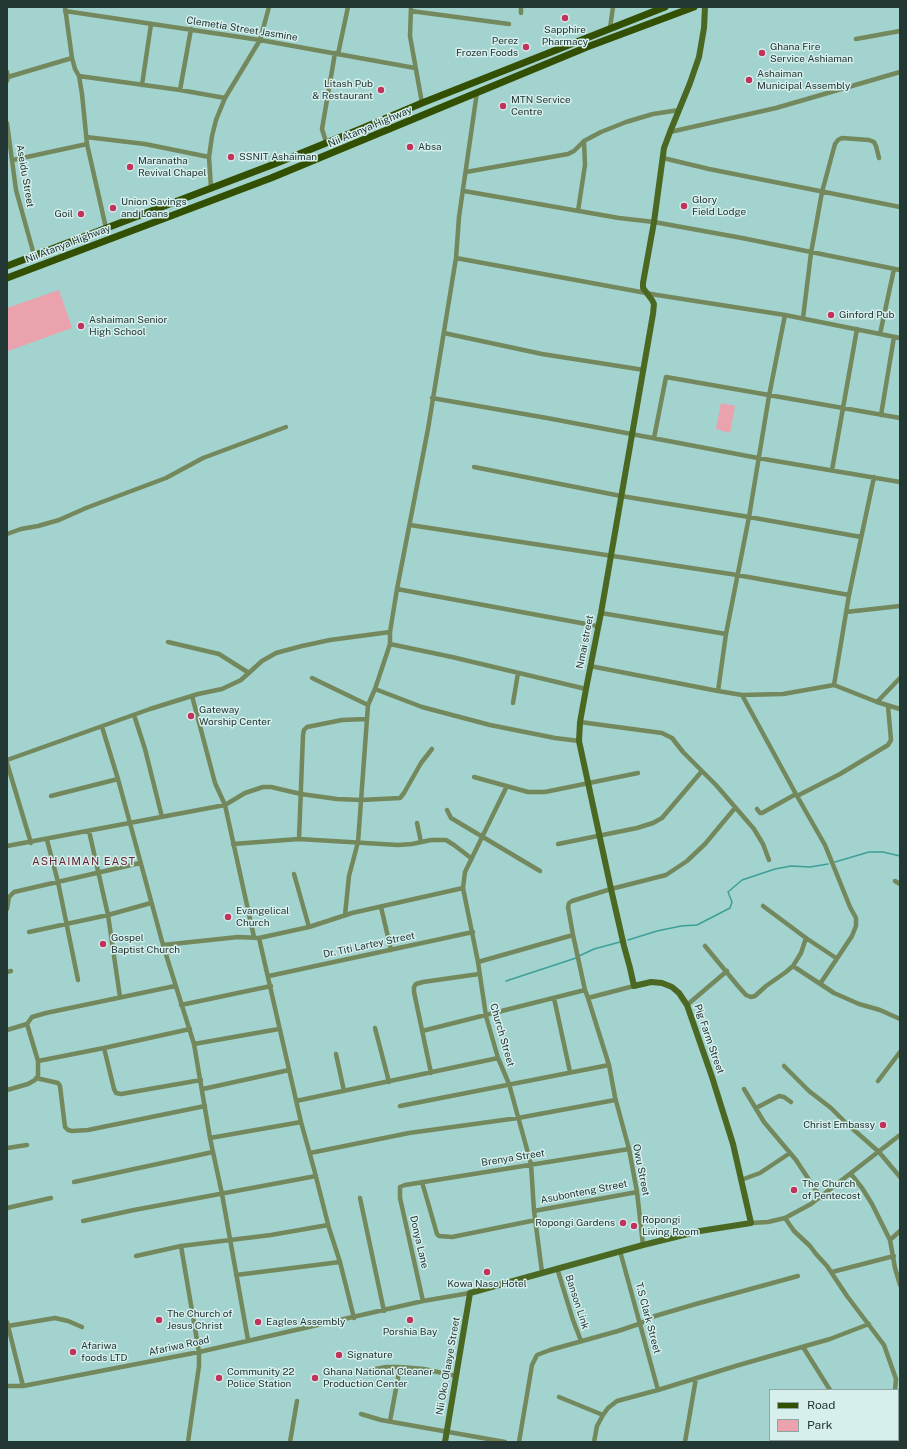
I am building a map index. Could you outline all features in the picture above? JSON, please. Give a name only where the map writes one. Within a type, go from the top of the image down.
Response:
[{"type":"main road","points":[[7,266],[267,167],[422,102],[665,7]]},
{"type":"main road","name":"Nii Atanya Highway","points":[[7,278],[271,178],[587,47],[694,7]]},
{"type":"main road","points":[[267,167],[271,178]]},
{"type":"main road","points":[[95,233],[98,243]]},
{"type":"street","points":[[211,188],[209,157],[216,120],[225,98],[260,40],[269,7]]},
{"type":"street","points":[[332,141],[326,142],[322,129],[348,7]]},
{"type":"street","points":[[521,7],[521,13]]},
{"type":"street","points":[[610,28],[613,7]]},
{"type":"street","points":[[646,293],[643,283],[654,222],[663,158],[670,132],[690,84],[699,57],[704,28],[705,7]]},
{"type":"street","points":[[65,9],[72,58],[79,76],[85,111],[87,144],[106,228]]},
{"type":"street","name":"Clemetia Street Jasmine","points":[[65,9],[151,24],[260,40],[415,68]]},
{"type":"street","points":[[422,102],[410,36],[411,9],[509,24]]},
{"type":"street","points":[[142,85],[151,24]]},
{"type":"street","points":[[180,90],[191,29]]},
{"type":"street","points":[[856,39],[900,31]]},
{"type":"street","points":[[7,77],[72,58]]},
{"type":"street","points":[[670,132],[776,108],[900,72]]},
{"type":"street","points":[[79,76],[180,90],[225,98]]},
{"type":"street","points":[[345,915],[349,876],[358,842],[368,705],[390,644],[390,632],[397,589],[410,525],[456,258],[459,218],[477,92]]},
{"type":"street","points":[[466,172],[568,154],[574,151],[584,141],[626,122],[653,114],[679,110]]},
{"type":"street","name":"Aseidu Street","points":[[7,123],[19,202],[34,255]]},
{"type":"street","points":[[86,137],[145,144],[209,157]]},
{"type":"street","points":[[803,318],[811,253],[822,192],[835,144],[842,138],[869,140],[874,142],[879,158]]},
{"type":"street","points":[[578,211],[585,165],[584,141]]},
{"type":"street","points":[[13,160],[87,144]]},
{"type":"street","points":[[663,158],[709,169],[900,207]]},
{"type":"street","points":[[464,191],[578,211],[654,222],[900,270]]},
{"type":"street","points":[[456,258],[646,293],[803,318],[900,338]]},
{"type":"street","points":[[880,334],[894,269]]},
{"type":"street","name":"Nmai street","points":[[634,986],[599,836],[579,741],[580,722],[601,613],[653,314],[654,304],[646,293]]},
{"type":"street","points":[[718,691],[726,634],[749,517],[768,396],[785,315]]},
{"type":"street","points":[[832,470],[857,329]]},
{"type":"street","points":[[444,333],[542,354],[644,370]]},
{"type":"street","points":[[881,414],[894,337]]},
{"type":"street","points":[[654,438],[666,377],[900,418]]},
{"type":"street","points":[[432,398],[758,458],[900,482]]},
{"type":"street","points":[[7,534],[59,520],[86,508],[166,478],[203,458],[286,427]]},
{"type":"street","points":[[474,467],[621,496],[861,537]]},
{"type":"street","points":[[834,685],[849,595],[874,477]]},
{"type":"street","points":[[410,525],[737,575],[849,595]]},
{"type":"street","points":[[397,589],[598,626]]},
{"type":"street","points":[[846,612],[900,606]]},
{"type":"street","points":[[601,613],[726,634]]},
{"type":"street","points":[[31,843],[7,762],[134,715],[192,696],[222,689],[241,680],[262,661],[276,653],[330,640],[390,632]]},
{"type":"street","points":[[168,642],[219,654],[249,673]]},
{"type":"street","points":[[390,644],[452,656],[586,689]]},
{"type":"street","points":[[590,666],[742,695],[783,694],[834,685],[877,702],[900,709]]},
{"type":"street","points":[[513,703],[518,673]]},
{"type":"street","points":[[312,678],[368,705]]},
{"type":"street","points":[[877,702],[900,678]]},
{"type":"street","points":[[375,689],[422,707],[490,725],[555,738],[579,741]]},
{"type":"street","points":[[742,695],[825,845],[850,907],[856,918],[856,926],[852,936],[820,984]]},
{"type":"street","points":[[192,696],[216,783],[225,804],[233,844],[257,937],[269,976],[279,1029],[301,1122],[354,1318]]},
{"type":"street","points":[[757,809],[760,813],[840,774],[888,746],[891,740],[888,706]]},
{"type":"street","points":[[134,715],[141,734],[162,817]]},
{"type":"street","points":[[299,839],[303,734],[306,727],[342,720],[366,719]]},
{"type":"street","points":[[580,722],[662,733],[672,738],[683,752],[716,785],[754,829],[763,844],[769,860]]},
{"type":"street","points":[[102,727],[118,779],[151,904],[194,1044],[248,1340]]},
{"type":"street","points":[[7,846],[47,840],[225,804],[245,793],[263,787],[271,787],[301,794],[361,800],[400,798],[421,763],[432,749]]},
{"type":"street","points":[[558,844],[637,828],[653,823],[662,818],[702,771]]},
{"type":"street","points":[[474,777],[528,792],[545,792],[638,773]]},
{"type":"street","points":[[51,796],[118,779]]},
{"type":"street","name":"Church Street","points":[[507,786],[471,858],[465,872],[463,888],[473,932],[486,1016],[498,1058],[509,1084],[531,1164],[534,1211],[542,1272]]},
{"type":"street","points":[[310,1153],[409,1133],[518,1118],[615,1100],[609,1065],[585,990],[573,936],[568,907],[569,903],[611,889],[666,875],[687,861],[705,844],[736,808]]},
{"type":"street","points":[[447,810],[451,818],[540,871]]},
{"type":"street","points":[[417,823],[421,842]]},
{"type":"street","points":[[89,831],[108,915],[120,997]]},
{"type":"street","points":[[233,844],[299,839],[398,844],[431,840],[446,840],[471,858]]},
{"type":"street","points":[[47,840],[58,882],[78,980]]},
{"type":"street","points":[[7,909],[9,897],[14,892],[140,863]]},
{"type":"street","points":[[294,874],[309,927]]},
{"type":"street","points":[[895,881],[900,884]]},
{"type":"street","points":[[163,945],[257,937],[309,927],[345,915],[463,888]]},
{"type":"street","points":[[29,932],[151,904]]},
{"type":"street","points":[[381,906],[391,950]]},
{"type":"street","points":[[763,906],[836,958]]},
{"type":"street","name":"Dr. Titi Lartey Street","points":[[269,976],[473,932]]},
{"type":"street","points":[[478,962],[573,936]]},
{"type":"street","points":[[705,946],[746,995],[751,997],[755,996],[792,966],[801,953],[806,938]]},
{"type":"street","points":[[792,966],[834,992],[859,1004],[880,1010],[900,1020]]},
{"type":"street","points":[[687,1005],[726,971]]},
{"type":"street","points":[[431,1072],[414,987],[416,984],[479,974]]},
{"type":"street","name":"Pig Farm Street","points":[[588,998],[651,982],[662,983],[672,987],[687,1005],[721,1103],[733,1144],[751,1223]]},
{"type":"street","points":[[7,1030],[27,1024],[32,1017],[46,1013],[175,986]]},
{"type":"street","points":[[181,1005],[271,986]]},
{"type":"street","points":[[422,1031],[585,990]]},
{"type":"street","points":[[554,998],[570,1072]]},
{"type":"street","points":[[7,1090],[28,1084],[35,1080],[38,1076],[38,1061],[27,1024]]},
{"type":"street","points":[[375,1028],[389,1082]]},
{"type":"street","points":[[38,1061],[190,1029]]},
{"type":"street","points":[[194,1044],[279,1029]]},
{"type":"street","points":[[104,1048],[116,1093],[121,1094],[201,1080]]},
{"type":"street","points":[[878,1081],[900,1052]]},
{"type":"street","points":[[336,1054],[344,1091]]},
{"type":"street","points":[[296,1101],[498,1058]]},
{"type":"street","points":[[400,1106],[609,1065]]},
{"type":"street","points":[[784,1066],[809,1091],[831,1108],[879,1152],[900,1177]]},
{"type":"street","points":[[203,1089],[289,1070]]},
{"type":"street","points":[[36,1078],[58,1083],[60,1086],[65,1127],[72,1131],[88,1130],[205,1106]]},
{"type":"street","points":[[744,1089],[776,1138],[790,1152],[821,1198]]},
{"type":"street","points":[[756,1108],[779,1096],[784,1097],[791,1102]]},
{"type":"street","name":"Owu Street","points":[[615,1100],[629,1149],[637,1192],[642,1245]]},
{"type":"street","points":[[210,1138],[301,1122]]},
{"type":"street","points":[[470,1293],[642,1245],[700,1231],[751,1223],[768,1222],[785,1218],[821,1198],[900,1135]]},
{"type":"street","points":[[7,1148],[27,1145]]},
{"type":"street","name":"Brenya Street","points":[[400,1187],[422,1182],[629,1149]]},
{"type":"street","points":[[74,1182],[213,1152]]},
{"type":"street","points":[[742,1180],[760,1173],[790,1152]]},
{"type":"street","points":[[851,1174],[872,1204],[890,1240],[900,1285]]},
{"type":"street","points":[[83,1221],[316,1176]]},
{"type":"street","points":[[422,1182],[437,1234],[439,1236],[452,1236],[536,1220]]},
{"type":"street","name":"Donya Lane","points":[[400,1187],[400,1198],[423,1301]]},
{"type":"street","name":"Asubonteng Street","points":[[534,1211],[637,1192]]},
{"type":"street","points":[[7,1208],[51,1198]]},
{"type":"street","points":[[360,1198],[384,1311]]},
{"type":"street","points":[[785,1218],[794,1231],[810,1246],[832,1272],[847,1296],[884,1344],[896,1379],[895,1389]]},
{"type":"street","points":[[136,1256],[181,1246],[271,1236],[328,1226]]},
{"type":"street","points":[[890,1240],[900,1231]]},
{"type":"street","points":[[181,1246],[199,1352],[199,1366],[188,1442]]},
{"type":"street","name":"T.S Clark Street","points":[[620,1251],[658,1390]]},
{"type":"street","points":[[832,1272],[894,1256]]},
{"type":"street","points":[[236,1275],[340,1262]]},
{"type":"street","name":"Banson Link","points":[[557,1268],[581,1341]]},
{"type":"street","points":[[519,1442],[532,1365],[537,1355],[639,1324],[655,1316],[798,1276]]},
{"type":"street","name":"Afariwa Road","points":[[7,1386],[23,1386],[199,1352],[248,1340],[354,1318],[423,1301],[470,1293]]},
{"type":"street","name":"Nii Oko Olaaye Street","points":[[445,1442],[470,1293]]},
{"type":"street","points":[[23,1386],[7,1324],[56,1318],[82,1327]]},
{"type":"street","points":[[594,1442],[597,1426],[603,1414],[608,1408],[617,1402],[739,1364],[830,1339],[869,1324]]},
{"type":"street","points":[[803,1347],[829,1389]]},
{"type":"street","points":[[360,1372],[386,1367],[400,1367],[424,1369],[456,1376]]},
{"type":"street","points":[[390,1421],[400,1367]]},
{"type":"street","points":[[685,1442],[696,1378]]},
{"type":"street","points":[[559,1397],[603,1414]]},
{"type":"street","points":[[290,1442],[297,1401]]},
{"type":"street","points":[[361,1414],[390,1421],[505,1442]]},
{"type":"green space","points":[[59,290],[72,328],[8,351],[7,308]]},
{"type":"green space","points":[[721,403],[735,406],[730,433],[716,429]]},
{"type":"waterway","points":[[835,862],[869,852],[883,852],[900,856]]},
{"type":"waterway","points":[[628,940],[657,931],[681,926],[697,925],[730,908],[732,902],[728,892],[742,880],[775,869],[791,866],[810,867],[828,864]]},
{"type":"waterway","points":[[579,956],[594,949],[620,942]]},
{"type":"waterway","points":[[506,981],[576,958]]},
{"type":"place","name":"Sapphire Pharmacy","points":[[565,18]]},
{"type":"place","name":"Perez Frozen Foods","points":[[526,47]]},
{"type":"place","name":"Ghana Fire Service Ashiaman","points":[[762,53]]},
{"type":"place","name":"Ashaiman Municipal Assembly","points":[[749,80]]},
{"type":"place","name":"Litash Pub & Restaurant","points":[[381,90]]},
{"type":"place","name":"MTN Service Centre","points":[[503,106]]},
{"type":"place","name":"Absa","points":[[410,147]]},
{"type":"place","name":"SSNIT Ashaiman","points":[[231,157]]},
{"type":"place","name":"Maranatha Revival Chapel","points":[[130,167]]},
{"type":"place","name":"Glory Field Lodge","points":[[684,206]]},
{"type":"place","name":"Union Savings and Loans","points":[[113,208]]},
{"type":"place","name":"Goil","points":[[81,214]]},
{"type":"place","name":"Ginford Pub","points":[[831,315]]},
{"type":"place","name":"Ashaiman Senior High School","points":[[81,326]]},
{"type":"place","name":"Gateway Worship Center","points":[[191,716]]},
{"type":"place","name":"Evangelical Church","points":[[228,917]]},
{"type":"place","name":"Gospel Baptist Church","points":[[103,944]]},
{"type":"place","name":"Christ Embassy","points":[[883,1125]]},
{"type":"place","name":"The Church of Pentecost","points":[[794,1190]]},
{"type":"place","name":"Ropongi Gardens","points":[[623,1223]]},
{"type":"place","name":"Ropongi Living Room","points":[[634,1226]]},
{"type":"place","name":"Kowa Naso Hotel","points":[[487,1272]]},
{"type":"place","name":"The Church of Jesus Christ","points":[[159,1320]]},
{"type":"place","name":"Porshia Bay","points":[[410,1320]]},
{"type":"place","name":"Eagles Assembly","points":[[258,1322]]},
{"type":"place","name":"Afariwa foods LTD","points":[[73,1352]]},
{"type":"place","name":"Signature","points":[[339,1355]]},
{"type":"place","name":"Community 22 Police Station","points":[[219,1378]]},
{"type":"place","name":"Ghana National Cleaner Production Center","points":[[315,1378]]},
{"type":"district","name":"ASHAIMAN EAST","points":[[84,862]]}]
